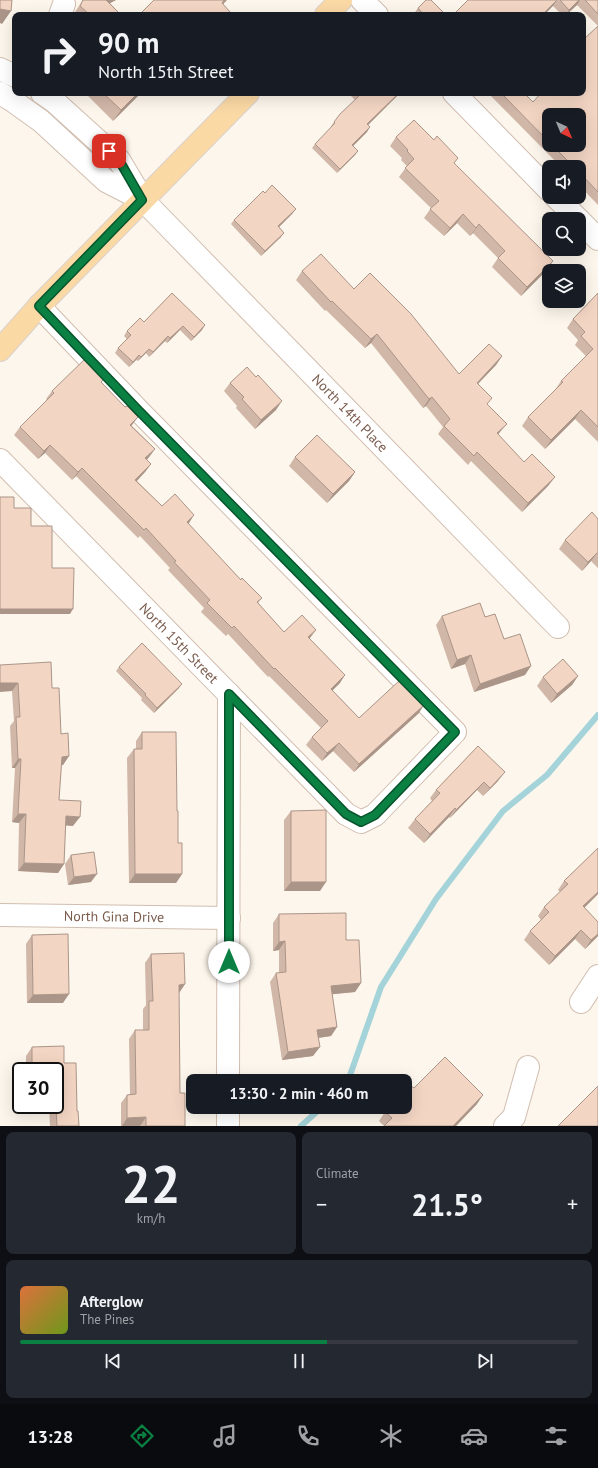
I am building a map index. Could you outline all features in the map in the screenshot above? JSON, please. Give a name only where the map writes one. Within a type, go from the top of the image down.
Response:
[{"type":"main road","points":[[329,12],[340,0]]},
{"type":"main road","points":[[0,350],[39,306],[245,96]]},
{"type":"street","points":[[362,0],[374,12]]},
{"type":"street","points":[[0,69],[12,75]]},
{"type":"street","name":"North 14th Place","points":[[0,93],[41,121],[106,181],[142,200]]},
{"type":"street","name":"North 14th Place","points":[[46,96],[55,102],[119,160],[142,200],[558,626]]},
{"type":"street","points":[[457,96],[542,183]]},
{"type":"street","points":[[563,204],[570,212]]},
{"type":"street","points":[[586,228],[598,239]]},
{"type":"street","name":"North 15th Street","points":[[0,460],[346,814],[361,822],[375,815],[455,732],[143,416],[39,306]]},
{"type":"street","points":[[228,1074],[229,694]]},
{"type":"street","name":"North Gina Drive","points":[[0,915],[229,918]]},
{"type":"street","points":[[581,1002],[598,976]]},
{"type":"street","points":[[505,1126],[514,1117],[528,1067]]},
{"type":"street","points":[[228,1114],[228,1126]]},
{"type":"building","points":[[0,0],[12,0],[11,11],[0,9]]},
{"type":"building","points":[[83,0],[106,0],[118,12],[87,12],[80,6]]},
{"type":"building","points":[[154,0],[224,0],[222,3],[230,12],[142,12]]},
{"type":"building","points":[[426,0],[431,0],[443,12],[421,12],[418,8]]},
{"type":"building","points":[[468,0],[557,0],[545,12],[456,12]]},
{"type":"building","points":[[560,0],[579,0],[569,10]]},
{"type":"building","points":[[585,0],[598,0],[598,14]]},
{"type":"building","points":[[598,26],[598,192],[586,179],[586,160],[567,160],[559,152],[586,152],[586,108],[542,108],[542,135],[504,96],[527,96],[533,102],[538,96],[586,96],[586,37]]},
{"type":"building","points":[[106,96],[135,96],[121,110]]},
{"type":"building","points":[[359,96],[396,96],[367,124],[370,127],[352,145],[358,151],[340,169],[315,144],[335,123],[334,122],[340,114]]},
{"type":"building","points":[[414,120],[434,140],[437,136],[458,158],[454,163],[542,250],[542,256],[548,256],[553,261],[550,264],[542,264],[542,272],[527,287],[498,258],[505,251],[479,224],[476,228],[463,214],[450,228],[430,209],[439,201],[405,168],[414,159],[396,137]]},
{"type":"building","points":[[272,185],[296,209],[278,226],[284,233],[265,251],[234,220],[263,191],[265,193]]},
{"type":"building","points":[[321,254],[354,289],[370,273],[411,314],[459,374],[489,344],[502,356],[477,383],[492,398],[487,404],[507,424],[497,433],[524,462],[532,454],[555,477],[528,503],[477,452],[474,456],[444,426],[450,419],[432,397],[429,399],[377,334],[371,339],[332,301],[331,302],[302,271]]},
{"type":"building","points":[[172,293],[205,325],[194,337],[183,326],[170,338],[168,336],[153,352],[149,349],[141,357],[139,355],[133,362],[118,348],[131,335],[127,331],[140,318],[144,322]]},
{"type":"building","points":[[598,293],[598,427],[581,410],[551,440],[528,417],[593,349],[581,336],[585,332],[573,319],[584,308],[586,308],[586,305]]},
{"type":"building","points":[[85,359],[104,379],[101,382],[125,407],[127,406],[138,417],[130,425],[155,449],[145,458],[151,464],[135,480],[162,506],[175,494],[194,515],[187,522],[241,580],[242,578],[262,598],[257,602],[284,632],[302,615],[316,630],[308,637],[345,675],[331,689],[359,718],[400,680],[424,705],[359,764],[339,743],[327,753],[312,737],[328,721],[275,668],[274,669],[234,626],[232,628],[207,603],[210,600],[174,562],[176,561],[146,528],[144,530],[82,468],[78,472],[50,445],[44,451],[20,427],[54,393],[52,391]]},
{"type":"building","points":[[247,367],[256,377],[258,375],[282,401],[261,420],[242,399],[244,397],[230,383]]},
{"type":"building","points":[[317,435],[355,472],[333,494],[295,457]]},
{"type":"building","points":[[0,497],[14,497],[14,508],[31,508],[31,526],[52,526],[52,568],[74,568],[73,609],[0,609]]},
{"type":"building","points":[[592,512],[598,519],[598,553],[588,562],[565,540]]},
{"type":"building","points":[[480,603],[485,617],[495,614],[504,639],[520,634],[531,666],[480,684],[471,655],[457,660],[442,616]]},
{"type":"building","points":[[142,643],[182,684],[157,708],[145,695],[146,694],[119,667]]},
{"type":"building","points":[[563,659],[578,676],[557,694],[543,677]]},
{"type":"building","points":[[51,662],[52,688],[59,688],[61,734],[68,733],[69,756],[62,757],[59,800],[81,801],[80,817],[66,816],[64,864],[24,863],[26,814],[18,814],[21,759],[18,759],[16,717],[20,717],[18,683],[0,683],[0,665]]},
{"type":"building","points":[[142,732],[176,732],[178,843],[182,843],[182,874],[135,874],[134,749],[142,749]]},
{"type":"building","points":[[478,746],[505,772],[490,788],[484,782],[456,810],[455,808],[430,834],[415,819],[440,793],[436,790]]},
{"type":"building","points":[[326,810],[326,882],[291,882],[291,811]]},
{"type":"building","points":[[598,848],[598,892],[583,906],[598,922],[598,934],[591,940],[581,930],[555,956],[530,931],[549,912],[544,907],[568,884],[564,881]]},
{"type":"building","points":[[94,852],[97,874],[74,877],[71,855]]},
{"type":"building","points":[[346,913],[346,940],[359,940],[361,983],[331,986],[337,1027],[317,1030],[320,1047],[288,1052],[276,973],[286,972],[285,941],[279,942],[279,914]]},
{"type":"building","points":[[68,934],[69,994],[33,995],[32,935]]},
{"type":"building","points":[[184,953],[185,984],[179,985],[180,1093],[185,1093],[185,1126],[146,1126],[146,1117],[127,1118],[127,1095],[136,1094],[135,1030],[149,1030],[149,1001],[153,1001],[151,954]]},
{"type":"building","points":[[64,1046],[64,1062],[32,1062],[32,1047]]},
{"type":"building","points":[[445,1057],[483,1095],[453,1126],[384,1126],[392,1118],[387,1114],[412,1114],[412,1087],[414,1088]]},
{"type":"building","points":[[64,1063],[76,1063],[77,1111],[79,1126],[57,1126],[56,1114],[64,1114]]},
{"type":"building","points":[[598,1086],[598,1126],[558,1126]]},
{"type":"waterway","points":[[350,1074],[381,987],[436,899],[503,811],[547,775],[598,715]]},
{"type":"waterway","points":[[301,1126],[314,1114]]},
{"type":"route","points":[[109,151],[119,160],[142,200],[39,306],[138,410],[455,732],[375,815],[361,822],[346,814],[229,694],[229,962]]}]
